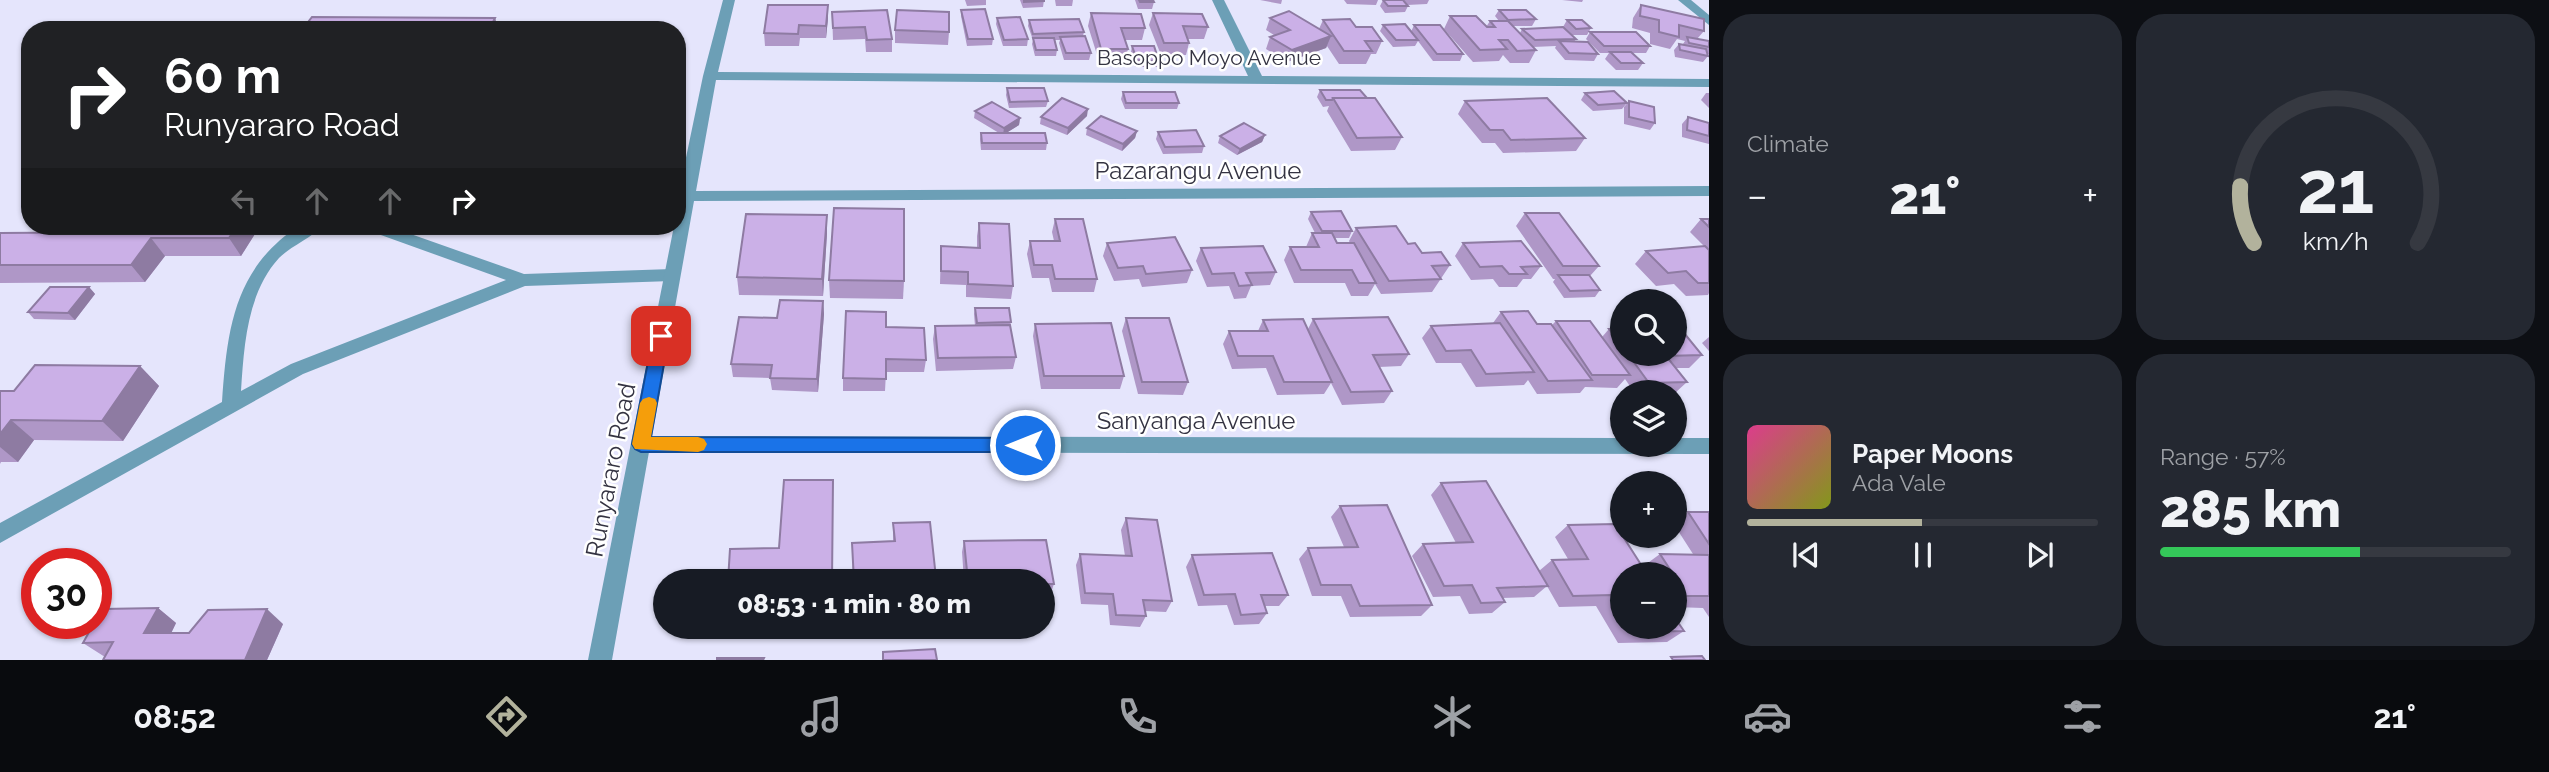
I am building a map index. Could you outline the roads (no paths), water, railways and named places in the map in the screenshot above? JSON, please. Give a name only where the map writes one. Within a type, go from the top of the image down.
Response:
[{"type":"street","name":"Runyararo Road","points":[[686,201],[710,76],[729,0]]},
{"type":"street","points":[[1218,0],[1257,80]]},
{"type":"street","points":[[1684,0],[1709,21]]},
{"type":"street","name":"Basoppo Moyo Avenue","points":[[710,76],[1709,83]]},
{"type":"street","name":"Pazarangu Avenue","points":[[687,196],[1709,191]]},
{"type":"street","points":[[231,405],[234,350],[249,287],[279,248],[300,235]]},
{"type":"street","points":[[398,235],[523,280]]},
{"type":"street","name":"Runyararo Road","points":[[600,660],[680,235]]},
{"type":"street","points":[[0,534],[297,369],[523,280],[672,275]]},
{"type":"street","name":"Sanyanga Avenue","points":[[641,444],[1709,446]]}]
